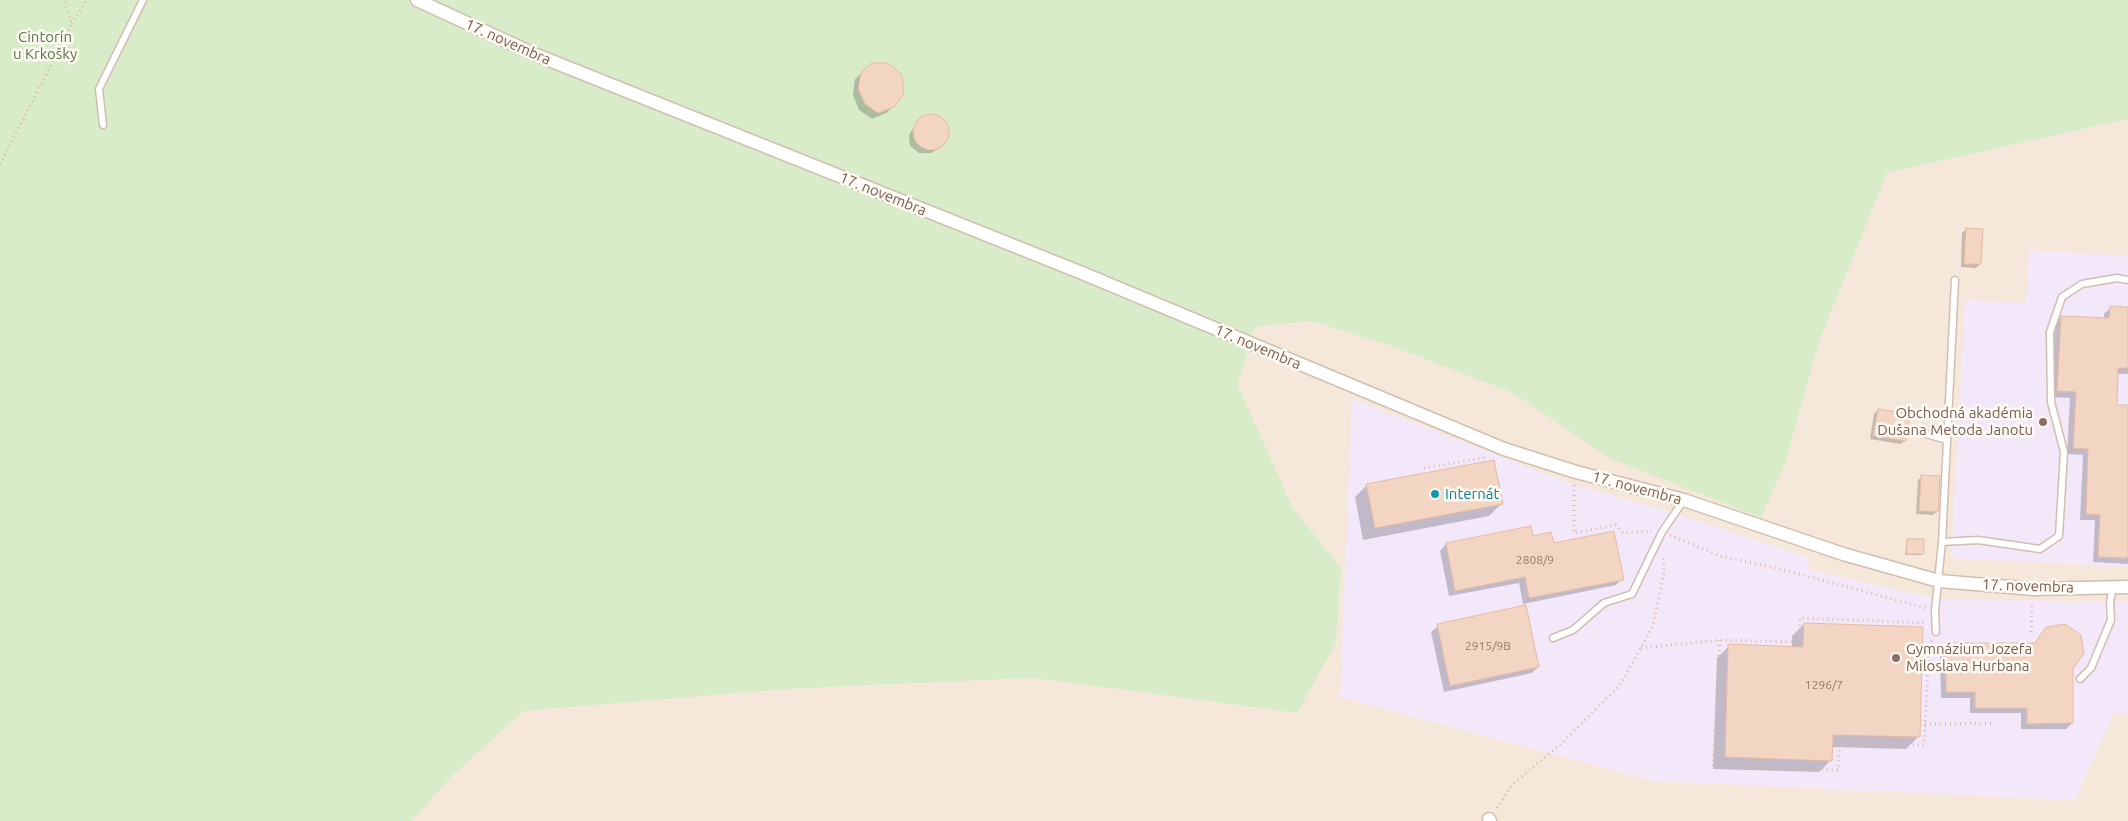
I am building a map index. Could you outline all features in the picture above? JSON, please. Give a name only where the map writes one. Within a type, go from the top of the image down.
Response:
[{"type":"street","name":"17. novembra","points":[[417,0],[534,54],[1082,273],[1504,449],[1576,472],[1684,500],[1843,554],[1939,581],[2034,589],[2128,588]]},
{"type":"lane","points":[[103,125],[99,89],[143,0]]},
{"type":"lane","points":[[1942,542],[1978,540],[2040,549],[2059,536],[2064,452],[2051,402],[2050,332],[2062,297],[2082,284],[2117,278],[2128,280]]},
{"type":"lane","points":[[1936,632],[1935,611],[1942,542],[1955,280]]},
{"type":"lane","points":[[1912,430],[1947,440]]},
{"type":"lane","points":[[1553,638],[1573,630],[1604,603],[1632,594],[1662,532],[1684,500]]},
{"type":"lane","points":[[2080,679],[2091,668],[2111,620],[2110,602],[2113,587]]},
{"type":"path","points":[[64,0],[72,24]]},
{"type":"path","points":[[0,164],[72,24],[87,0]]},
{"type":"path","points":[[1424,468],[1492,457],[1504,449]]},
{"type":"path","points":[[1576,472],[1574,485],[1574,533],[1616,525],[1624,533],[1646,530],[1662,532],[1720,556],[1780,569],[1935,611]]},
{"type":"path","points":[[1490,820],[1512,785],[1563,742],[1620,685],[1653,626],[1664,573],[1662,532]]},
{"type":"path","points":[[2031,632],[2032,602]]},
{"type":"path","points":[[1640,648],[1720,640],[1799,642],[1800,618],[1937,624]]},
{"type":"path","points":[[1720,640],[1714,766],[1838,770],[1840,744],[1924,745],[1929,652]]},
{"type":"path","points":[[1925,724],[1995,723]]},
{"type":"shaded area","points":[[2128,119],[2128,821],[412,821],[452,776],[524,711],[789,689],[1033,678],[1297,713],[1341,568],[1293,508],[1238,385],[1255,327],[1311,321],[1388,345],[1513,393],[1611,459],[1761,518],[1785,464],[1819,342],[1887,173]]},
{"type":"shaded area","name":"Obchodná akadémia Dušana Metoda Janotu","points":[[2029,250],[2128,256],[2128,567],[1951,558],[1965,300],[2026,303]]},
{"type":"shaded area","points":[[1352,399],[1574,485],[1674,513],[1810,558],[1807,569],[1937,599],[2128,602],[2128,713],[2113,714],[2075,800],[1653,781],[1340,697]]},
{"type":"green space","name":"Cintorín u Krkošky","points":[[0,0],[2128,0],[2128,119],[1887,173],[1819,342],[1785,464],[1761,518],[1611,459],[1513,393],[1388,345],[1311,321],[1255,327],[1238,385],[1293,508],[1341,568],[1336,643],[1297,713],[1033,678],[789,689],[524,711],[452,776],[412,821],[0,821]]},
{"type":"building","points":[[872,63],[888,63],[902,75],[904,94],[894,107],[878,113],[865,104],[858,89],[861,72]]},
{"type":"building","points":[[931,114],[938,115],[944,119],[948,125],[948,139],[944,145],[938,149],[931,150],[924,149],[918,145],[914,139],[913,132],[914,125],[918,119],[924,115]]},
{"type":"building","points":[[1966,228],[1983,229],[1981,264],[1964,264]]},
{"type":"building","points":[[2110,306],[2128,307],[2128,368],[2118,368],[2117,405],[2128,405],[2128,558],[2098,557],[2100,515],[2086,514],[2088,449],[2073,448],[2076,392],[2057,391],[2061,316],[2109,318]]},
{"type":"building","points":[[1878,409],[1910,414],[1906,441],[1873,436]]},
{"type":"building","name":"Internát","points":[[1494,460],[1503,504],[1375,528],[1366,484]]},
{"type":"building","points":[[1921,475],[1940,476],[1938,512],[1919,511]]},
{"type":"building","points":[[1531,526],[1533,536],[1551,532],[1554,543],[1614,531],[1624,580],[1529,598],[1525,577],[1455,591],[1446,543]]},
{"type":"building","points":[[1907,539],[1924,539],[1924,554],[1906,554]]},
{"type":"building","points":[[1526,605],[1539,667],[1450,686],[1437,624]]},
{"type":"building","points":[[1804,623],[1923,627],[1920,737],[1833,735],[1832,761],[1725,757],[1728,644],[1803,647]]},
{"type":"building","points":[[2065,624],[2081,635],[2084,653],[2073,669],[2073,723],[2027,724],[2027,708],[1975,708],[1975,692],[1946,692],[1946,643],[2035,643],[2046,627]]},
{"type":"place","name":"Obchodná akadémia Dušana Metoda Janotu","points":[[2043,422]]},
{"type":"place","name":"Internát","points":[[1435,494]]},
{"type":"place","name":"Gymnázium Jozefa Miloslava Hurbana","points":[[1896,658]]}]
